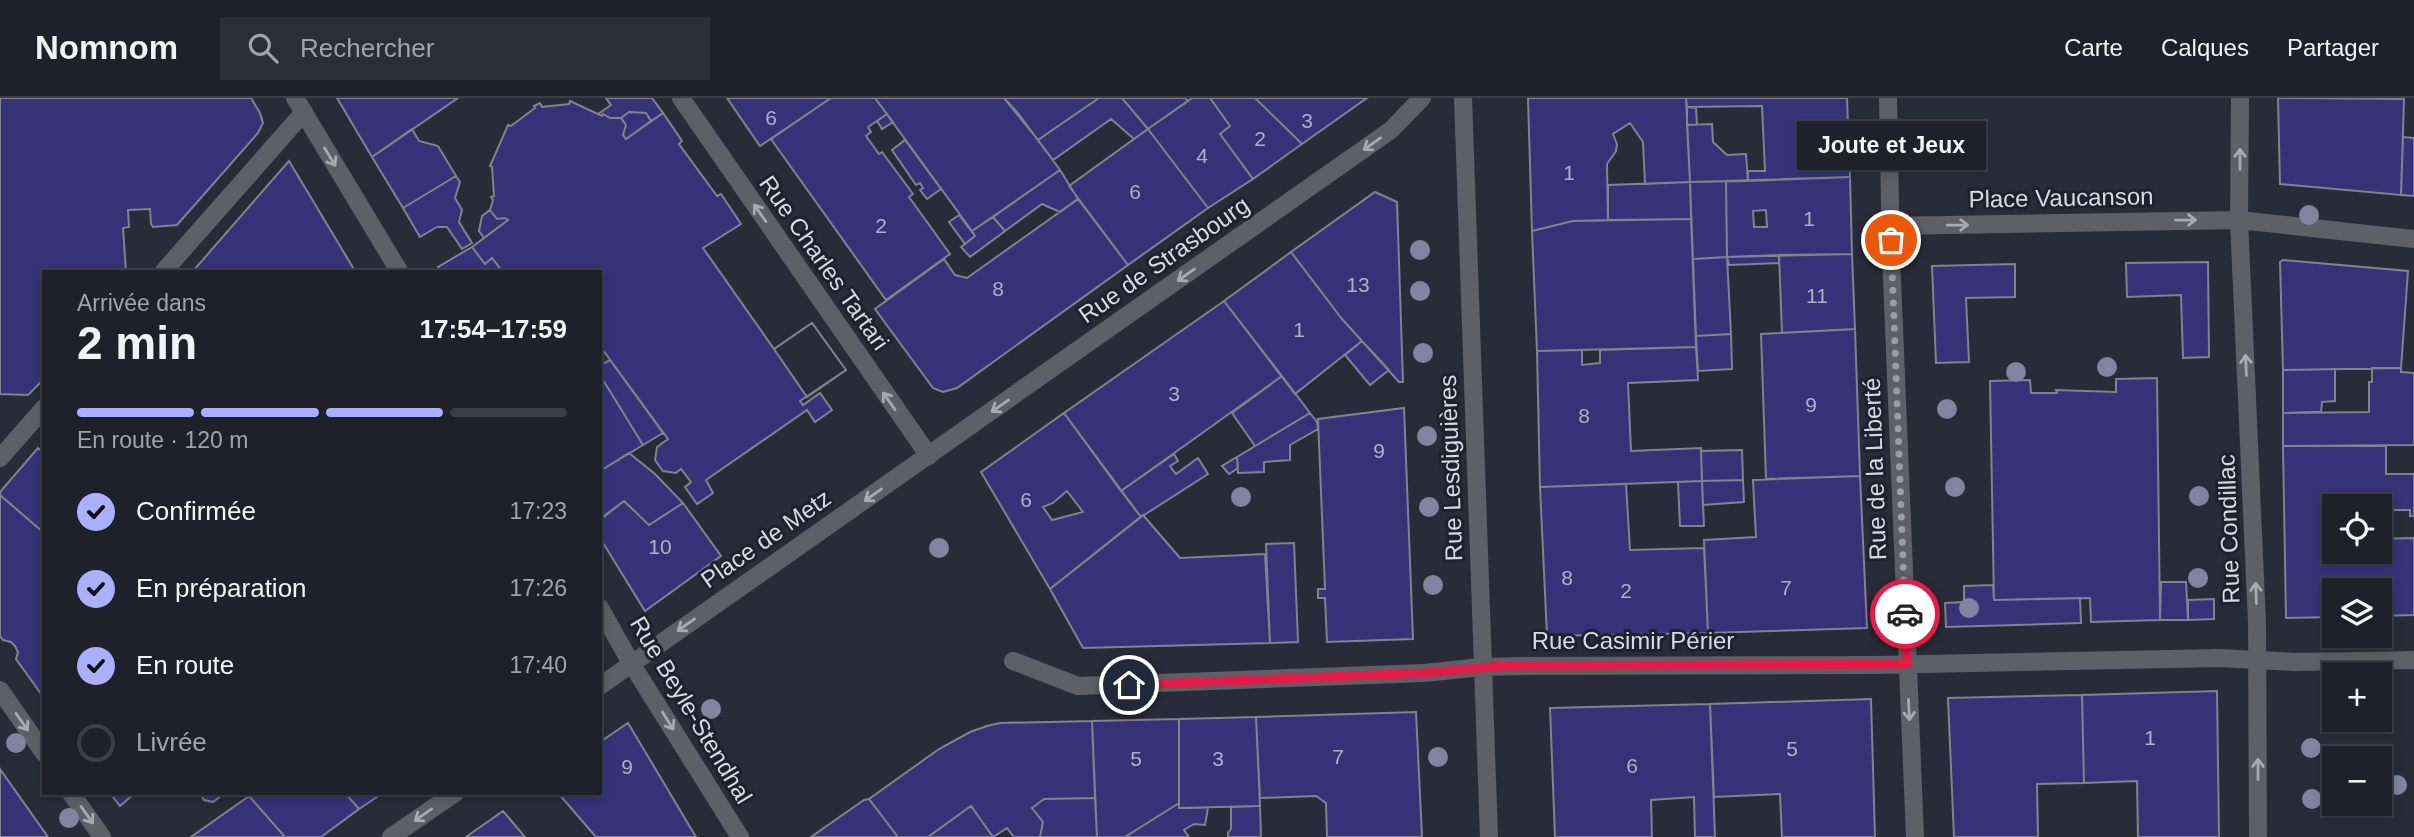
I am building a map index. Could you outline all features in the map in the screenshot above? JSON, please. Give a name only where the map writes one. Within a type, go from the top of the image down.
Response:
[{"type":"street","name":"Rue Charles Tartari","points":[[681,98],[929,456]]},
{"type":"street","name":"Rue de Strasbourg","points":[[929,456],[1391,130],[1422,98]]},
{"type":"street","name":"Rue Lesdiguières","points":[[1463,98],[1489,837]]},
{"type":"street","points":[[1888,98],[1890,226]]},
{"type":"street","points":[[2239,220],[2240,98]]},
{"type":"street","points":[[165,270],[299,105],[398,270]]},
{"type":"street","name":"Place Vaucanson","points":[[1890,226],[2239,220],[2414,239]]},
{"type":"street","name":"Rue Condillac","points":[[2239,220],[2258,661],[2258,837]]},
{"type":"street","name":"Rue de la Liberté","points":[[1890,226],[1915,837]]},
{"type":"street","points":[[0,458],[42,410]]},
{"type":"street","name":"Place de Metz","points":[[631,663],[929,456]]},
{"type":"street","name":"Rue Beyle-Stendhal","points":[[602,612],[631,663],[740,836]]},
{"type":"street","name":"Rue Casimir Périer","points":[[1013,661],[1077,686],[1424,673],[1482,667],[1907,664],[2220,658],[2258,661],[2414,660]]},
{"type":"street","points":[[602,685],[631,663]]},
{"type":"street","points":[[0,690],[42,750]]},
{"type":"street","points":[[72,795],[102,837]]},
{"type":"street","points":[[391,837],[451,795]]},
{"type":"building","points":[[0,98],[251,98],[263,123],[258,133],[177,225],[153,227],[150,209],[128,210],[129,227],[123,228],[126,270],[42,270],[42,381],[28,395],[0,394]]},
{"type":"building","points":[[337,98],[458,98],[372,157]]},
{"type":"building","points":[[606,98],[652,98],[663,113],[651,121],[646,113],[629,112],[621,118],[602,116],[598,114],[611,105]]},
{"type":"building","points":[[727,98],[831,98],[760,146]]},
{"type":"building","points":[[831,98],[875,98],[887,114],[868,127],[871,132],[866,136],[879,154],[882,152],[913,194],[909,197],[950,254],[886,300],[771,139]]},
{"type":"building","points":[[875,98],[1004,98],[1060,170],[972,231]]},
{"type":"building","points":[[1004,98],[1099,98],[1038,140]]},
{"type":"building","points":[[1099,98],[1122,98],[1148,129],[1134,139],[1111,119],[1053,160],[1038,140]]},
{"type":"building","points":[[1122,98],[1185,98],[1188,101],[1148,129]]},
{"type":"building","points":[[1192,98],[1210,98],[1230,126],[1220,134],[1253,179],[1208,208],[1148,129]]},
{"type":"building","points":[[1210,98],[1255,98],[1302,144],[1253,179],[1220,134],[1230,126]]},
{"type":"building","points":[[1255,98],[1367,98],[1302,144]]},
{"type":"building","points":[[1528,98],[1686,98],[1690,182],[1645,184],[1643,142],[1630,123],[1613,134],[1617,144],[1616,151],[1607,164],[1608,220],[1573,221],[1532,231]]},
{"type":"building","points":[[1686,98],[1847,98],[1850,177],[1748,181],[1748,171],[1765,171],[1762,106],[1687,107]]},
{"type":"building","points":[[2278,98],[2404,99],[2401,195],[2280,184]]},
{"type":"building","points":[[570,101],[602,116],[621,118],[626,125],[623,135],[626,139],[663,113],[682,141],[679,144],[717,196],[721,194],[741,224],[703,248],[774,349],[812,323],[846,370],[800,401],[803,405],[820,393],[832,410],[815,422],[807,410],[706,480],[713,493],[697,504],[685,487],[691,482],[681,469],[676,473],[663,471],[655,460],[657,447],[668,439],[602,349],[602,270],[501,270],[492,258],[485,264],[472,247],[508,220],[497,219],[490,210],[493,200],[491,197],[494,196],[490,166],[508,125],[511,126],[540,103],[542,107],[569,104]]},
{"type":"building","points":[[1687,107],[1696,108],[1697,125],[1687,125]]},
{"type":"building","points":[[629,112],[646,113],[651,121],[626,139],[623,135],[626,125],[621,118]]},
{"type":"building","points":[[887,114],[893,122],[882,129],[877,121]]},
{"type":"building","points":[[1712,124],[1713,142],[1727,155],[1746,154],[1748,181],[1690,182],[1687,125]]},
{"type":"building","points":[[412,129],[419,141],[438,146],[456,176],[403,208],[372,157]]},
{"type":"building","points":[[1148,129],[1208,208],[1128,265],[1069,186]]},
{"type":"building","points":[[2403,137],[2414,138],[2414,196],[2401,195]]},
{"type":"building","points":[[905,140],[941,189],[927,199],[920,190],[923,188],[920,183],[916,185],[892,150]]},
{"type":"building","points":[[289,161],[354,270],[194,270]]},
{"type":"building","points":[[1060,170],[1078,199],[1060,212],[1042,204],[1005,231],[993,217]]},
{"type":"building","points":[[456,176],[460,182],[455,198],[462,210],[459,222],[472,243],[462,249],[447,227],[437,227],[420,237],[403,208]]},
{"type":"building","points":[[1850,177],[1852,254],[1727,257],[1726,181]],"holes":[[[1766,210],[1767,227],[1754,227],[1753,211]]]},
{"type":"building","points":[[1726,181],[1727,257],[1693,259],[1690,182]]},
{"type":"building","points":[[1690,182],[1691,219],[1608,220],[1608,185]]},
{"type":"building","points":[[1375,192],[1397,202],[1403,382],[1399,382],[1342,319],[1291,252]]},
{"type":"building","points":[[1078,199],[1128,265],[957,388],[943,392],[933,388],[875,309],[944,259],[955,275],[967,278]]},
{"type":"building","points":[[490,210],[497,219],[508,220],[484,238],[479,231],[482,216]]},
{"type":"building","points":[[959,215],[975,236],[965,244],[949,222]]},
{"type":"building","points":[[993,217],[1005,231],[970,257],[961,247],[975,236],[972,231]]},
{"type":"building","points":[[1691,219],[1696,347],[1537,351],[1532,231],[1573,221]]},
{"type":"building","points":[[472,247],[485,264],[492,258],[501,270],[440,270],[438,267]]},
{"type":"building","points":[[1291,252],[1362,341],[1295,394],[1224,301]]},
{"type":"building","points":[[1852,254],[1855,329],[1782,333],[1779,255]]},
{"type":"building","points":[[1779,255],[1779,263],[1729,265],[1727,257]]},
{"type":"building","points":[[1727,257],[1731,334],[1696,336],[1693,259]]},
{"type":"building","points":[[2283,260],[2408,271],[2401,368],[2283,370],[2280,262]]},
{"type":"building","points":[[2208,262],[2209,357],[2183,358],[2181,295],[2127,297],[2126,263]]},
{"type":"building","points":[[2015,264],[2015,297],[1966,298],[1969,362],[1936,363],[1932,266]]},
{"type":"building","points":[[1224,301],[1282,376],[1121,491],[1064,413]]},
{"type":"building","points":[[812,323],[846,370],[807,397],[774,349]]},
{"type":"building","points":[[1855,329],[1860,476],[1766,479],[1761,334]]},
{"type":"building","points":[[1731,334],[1732,369],[1698,371],[1696,336]]},
{"type":"building","points":[[1362,341],[1389,370],[1370,385],[1345,355]]},
{"type":"building","points":[[1696,347],[1698,380],[1628,383],[1631,451],[1701,448],[1702,481],[1540,487],[1537,351],[1582,350],[1582,365],[1600,363],[1600,350]]},
{"type":"building","points":[[610,360],[663,433],[643,445],[602,378],[602,364]]},
{"type":"building","points":[[2372,368],[2401,368],[2401,372],[2414,373],[2414,445],[2283,446],[2283,413],[2369,412]]},
{"type":"building","points":[[2335,369],[2335,401],[2322,402],[2321,412],[2283,413],[2283,370]]},
{"type":"building","points":[[1282,376],[1310,413],[1255,446],[1232,413]]},
{"type":"building","points":[[602,378],[643,445],[602,470]]},
{"type":"building","points":[[2157,378],[2160,620],[2091,622],[2090,598],[1994,600],[1990,381],[2030,380],[2031,393],[2057,393],[2056,390],[2116,392],[2116,379]]},
{"type":"building","points":[[1404,408],[1413,639],[1327,642],[1325,598],[1318,598],[1318,589],[1325,589],[1318,419]]},
{"type":"building","points":[[1064,413],[1141,517],[1050,589],[981,472]],"holes":[[[1067,491],[1083,512],[1052,520],[1043,507],[1053,503]]]},
{"type":"building","points":[[1310,413],[1317,422],[1318,429],[1290,445],[1290,460],[1264,462],[1264,472],[1238,473],[1237,457]]},
{"type":"building","points":[[2283,446],[2386,446],[2386,474],[2414,474],[2414,516],[2410,516],[2410,510],[2392,510],[2392,494],[2322,494],[2322,564],[2392,564],[2392,539],[2414,538],[2414,615],[2392,616],[2392,578],[2322,578],[2322,617],[2286,618]]},
{"type":"building","points":[[38,448],[42,451],[42,531],[0,495]]},
{"type":"building","points":[[1742,450],[1743,480],[1702,481],[1701,451]]},
{"type":"building","points":[[629,453],[655,474],[683,503],[649,525],[624,501],[604,516],[602,470]]},
{"type":"building","points":[[1174,454],[1178,461],[1170,466],[1176,474],[1198,458],[1208,474],[1141,517],[1121,491]]},
{"type":"building","points":[[1237,457],[1238,468],[1229,474],[1222,466]]},
{"type":"building","points":[[1860,476],[1867,628],[1708,633],[1704,540],[1756,537],[1753,480]]},
{"type":"building","points":[[1743,480],[1744,502],[1703,505],[1702,481]]},
{"type":"building","points":[[1702,481],[1704,526],[1680,526],[1678,482]]},
{"type":"building","points":[[1626,484],[1630,550],[1704,548],[1708,633],[1547,636],[1540,487]]},
{"type":"building","points":[[0,495],[42,531],[42,695],[16,659],[18,652],[15,646],[0,636]]},
{"type":"building","points":[[624,501],[649,525],[683,503],[721,556],[645,611],[602,541],[602,518]]},
{"type":"building","points":[[1143,515],[1180,558],[1265,554],[1270,643],[1083,648],[1050,589]]},
{"type":"building","points":[[1294,543],[1298,642],[1270,643],[1266,544]]},
{"type":"building","points":[[2161,582],[2186,582],[2188,620],[2160,620]]},
{"type":"building","points":[[1993,585],[1994,600],[2080,598],[2081,623],[1946,627],[1945,603],[1964,602],[1964,586]]},
{"type":"building","points":[[2214,599],[2214,619],[2188,620],[2188,600]]},
{"type":"building","points":[[2217,691],[2219,837],[2138,837],[2137,781],[2084,783],[2082,695]]},
{"type":"building","points":[[2082,695],[2084,783],[2037,784],[2038,837],[1954,837],[1948,698]]},
{"type":"building","points":[[1871,699],[1875,837],[1782,837],[1780,794],[1714,797],[1710,704]]},
{"type":"building","points":[[1710,704],[1715,837],[1695,837],[1694,797],[1651,800],[1652,837],[1555,837],[1550,708]]},
{"type":"building","points":[[1416,712],[1422,837],[1327,837],[1326,803],[1316,796],[1260,798],[1256,717]]},
{"type":"building","points":[[1256,717],[1260,806],[1179,808],[1179,719]]},
{"type":"building","points":[[1179,719],[1179,803],[1125,837],[1097,837],[1092,721]]},
{"type":"building","points":[[1092,721],[1095,798],[1044,799],[1032,808],[1043,822],[1040,837],[1014,837],[1007,828],[993,837],[971,806],[928,837],[898,837],[869,799],[939,749],[987,726],[1000,723]]},
{"type":"building","points":[[628,723],[696,837],[596,837],[560,795],[602,795],[602,741]]},
{"type":"building","points":[[0,769],[48,837],[0,837]]},
{"type":"building","points":[[112,795],[133,795],[120,806]]},
{"type":"building","points":[[201,795],[222,795],[213,802],[204,800]]},
{"type":"building","points":[[347,795],[359,809],[321,837],[285,837],[249,796]]},
{"type":"building","points":[[347,795],[380,795],[359,809]]},
{"type":"building","points":[[249,796],[285,837],[191,837]]},
{"type":"building","points":[[1095,798],[1097,837],[1040,837],[1043,822],[1032,808],[1044,799]]},
{"type":"building","points":[[869,799],[898,837],[811,837],[864,800]]},
{"type":"building","points":[[1179,803],[1179,808],[1208,808],[1205,825],[1194,824],[1184,830],[1189,837],[1125,837]]},
{"type":"building","points":[[971,806],[993,837],[928,837]]},
{"type":"building","points":[[1260,806],[1261,837],[1228,837],[1231,829],[1231,807]]},
{"type":"building","points":[[503,811],[525,837],[466,837]]},
{"type":"way so far","points":[[1891,240],[1905,614]]},
{"type":"place","name":"Joute et Jeux","points":[[1891,240]]},
{"type":"route","points":[[1129,685],[1424,673],[1502,666],[1907,664],[1905,614]]}]
